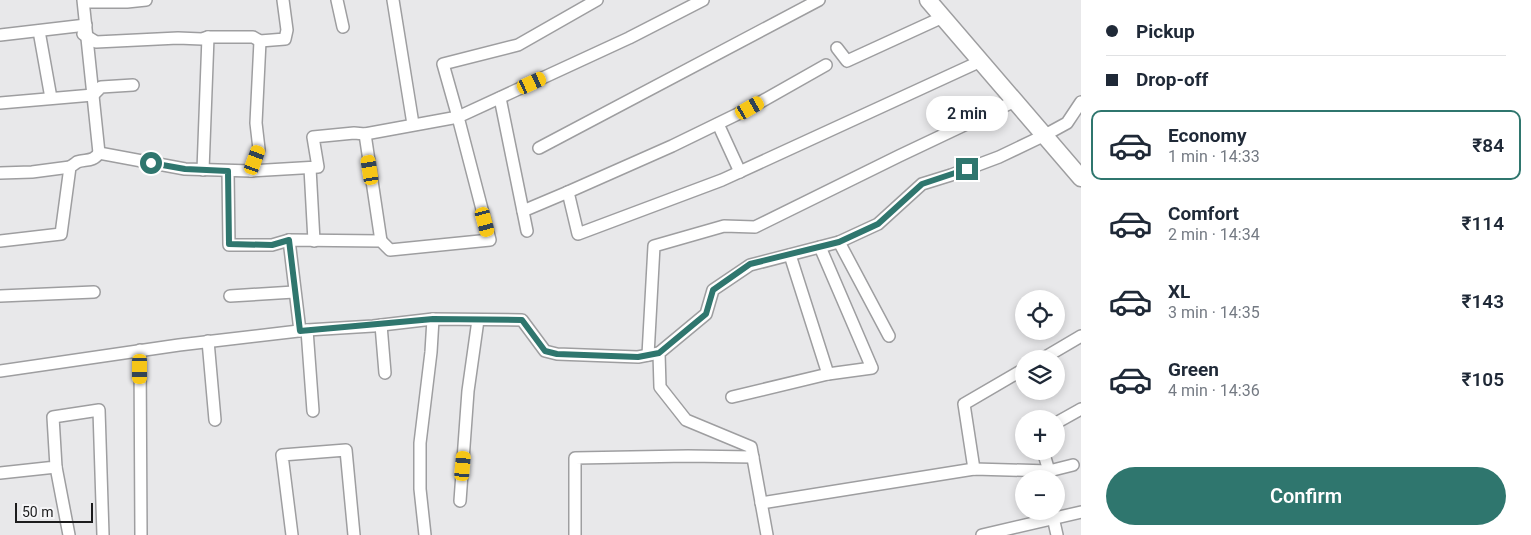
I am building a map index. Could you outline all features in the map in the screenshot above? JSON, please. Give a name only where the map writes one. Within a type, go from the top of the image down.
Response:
[{"type":"street","points":[[0,173],[32,172],[70,167],[76,162],[89,161],[97,157],[100,153],[85,31],[84,1],[127,2],[146,0]]},
{"type":"street","points":[[0,35],[39,31],[85,31],[96,42],[178,38],[202,39],[208,37],[253,37],[260,41],[285,39],[287,30],[283,0]]},
{"type":"street","points":[[338,0],[343,27]]},
{"type":"street","points":[[393,0],[413,124]]},
{"type":"street","points":[[365,134],[381,241],[390,250],[490,240],[443,64],[518,44],[596,0]]},
{"type":"street","points":[[100,153],[185,169],[251,171],[318,167],[312,137],[365,134],[458,117],[629,38],[703,0]]},
{"type":"street","points":[[540,148],[819,0]]},
{"type":"street","points":[[928,0],[1081,178]]},
{"type":"street","points":[[837,48],[847,61],[943,17]]},
{"type":"street","points":[[39,31],[51,98]]},
{"type":"street","points":[[204,170],[208,37]]},
{"type":"street","points":[[251,171],[259,149],[256,122],[260,41]]},
{"type":"street","points":[[568,192],[578,234],[722,180],[981,61]]},
{"type":"street","points":[[523,211],[718,124],[826,65]]},
{"type":"street","points":[[0,102],[93,95],[101,87],[133,84]]},
{"type":"street","points":[[500,98],[527,231]]},
{"type":"street","points":[[767,535],[751,447],[686,420],[660,386],[654,354],[654,246],[724,226],[755,227],[1015,101]]},
{"type":"street","points":[[0,371],[208,341],[433,319],[522,320],[545,351],[557,354],[638,357],[654,354],[706,314],[713,290],[750,264],[839,242],[878,224],[922,184],[999,157],[1045,135],[1067,123],[1081,102]]},
{"type":"street","points":[[718,124],[740,172]]},
{"type":"street","points":[[0,241],[61,234],[70,167]]},
{"type":"street","points":[[310,168],[314,241]]},
{"type":"street","points":[[228,171],[229,244],[272,245],[289,240],[381,241]]},
{"type":"street","points":[[289,240],[294,292],[304,331],[313,411]]},
{"type":"street","points":[[839,242],[889,336]]},
{"type":"street","points":[[732,397],[828,374],[872,368],[820,247]]},
{"type":"street","points":[[790,255],[828,374]]},
{"type":"street","points":[[0,296],[94,292]]},
{"type":"street","points":[[230,296],[294,292]]},
{"type":"street","points":[[425,535],[420,489],[420,443],[433,319]]},
{"type":"street","points":[[460,501],[468,391],[478,320]]},
{"type":"street","points":[[381,325],[384,373]]},
{"type":"street","points":[[1057,350],[1081,336]]},
{"type":"street","points":[[208,341],[215,420]]},
{"type":"street","points":[[140,350],[141,535]]},
{"type":"street","points":[[974,469],[964,404],[1015,374]]},
{"type":"street","points":[[1065,418],[1081,409]]},
{"type":"street","points":[[69,535],[56,467],[53,417],[99,410],[103,535]]},
{"type":"street","points":[[292,535],[282,455],[346,450],[354,535]]},
{"type":"street","points":[[575,535],[575,458],[753,457]]},
{"type":"street","points":[[1058,470],[1073,465]]},
{"type":"street","points":[[0,473],[56,467]]},
{"type":"street","points":[[761,503],[974,469],[1015,472]]},
{"type":"street","points":[[1065,514],[1081,512]]},
{"type":"street","points":[[982,535],[1035,520]]},
{"type":"street","points":[[1054,520],[1057,535]]},
{"type":"route","points":[[151,163],[185,169],[228,171],[229,244],[272,245],[289,240],[300,331],[373,326],[433,319],[522,320],[545,351],[557,354],[638,357],[659,353],[706,314],[713,290],[750,264],[839,242],[878,224],[922,184],[967,169]]}]
